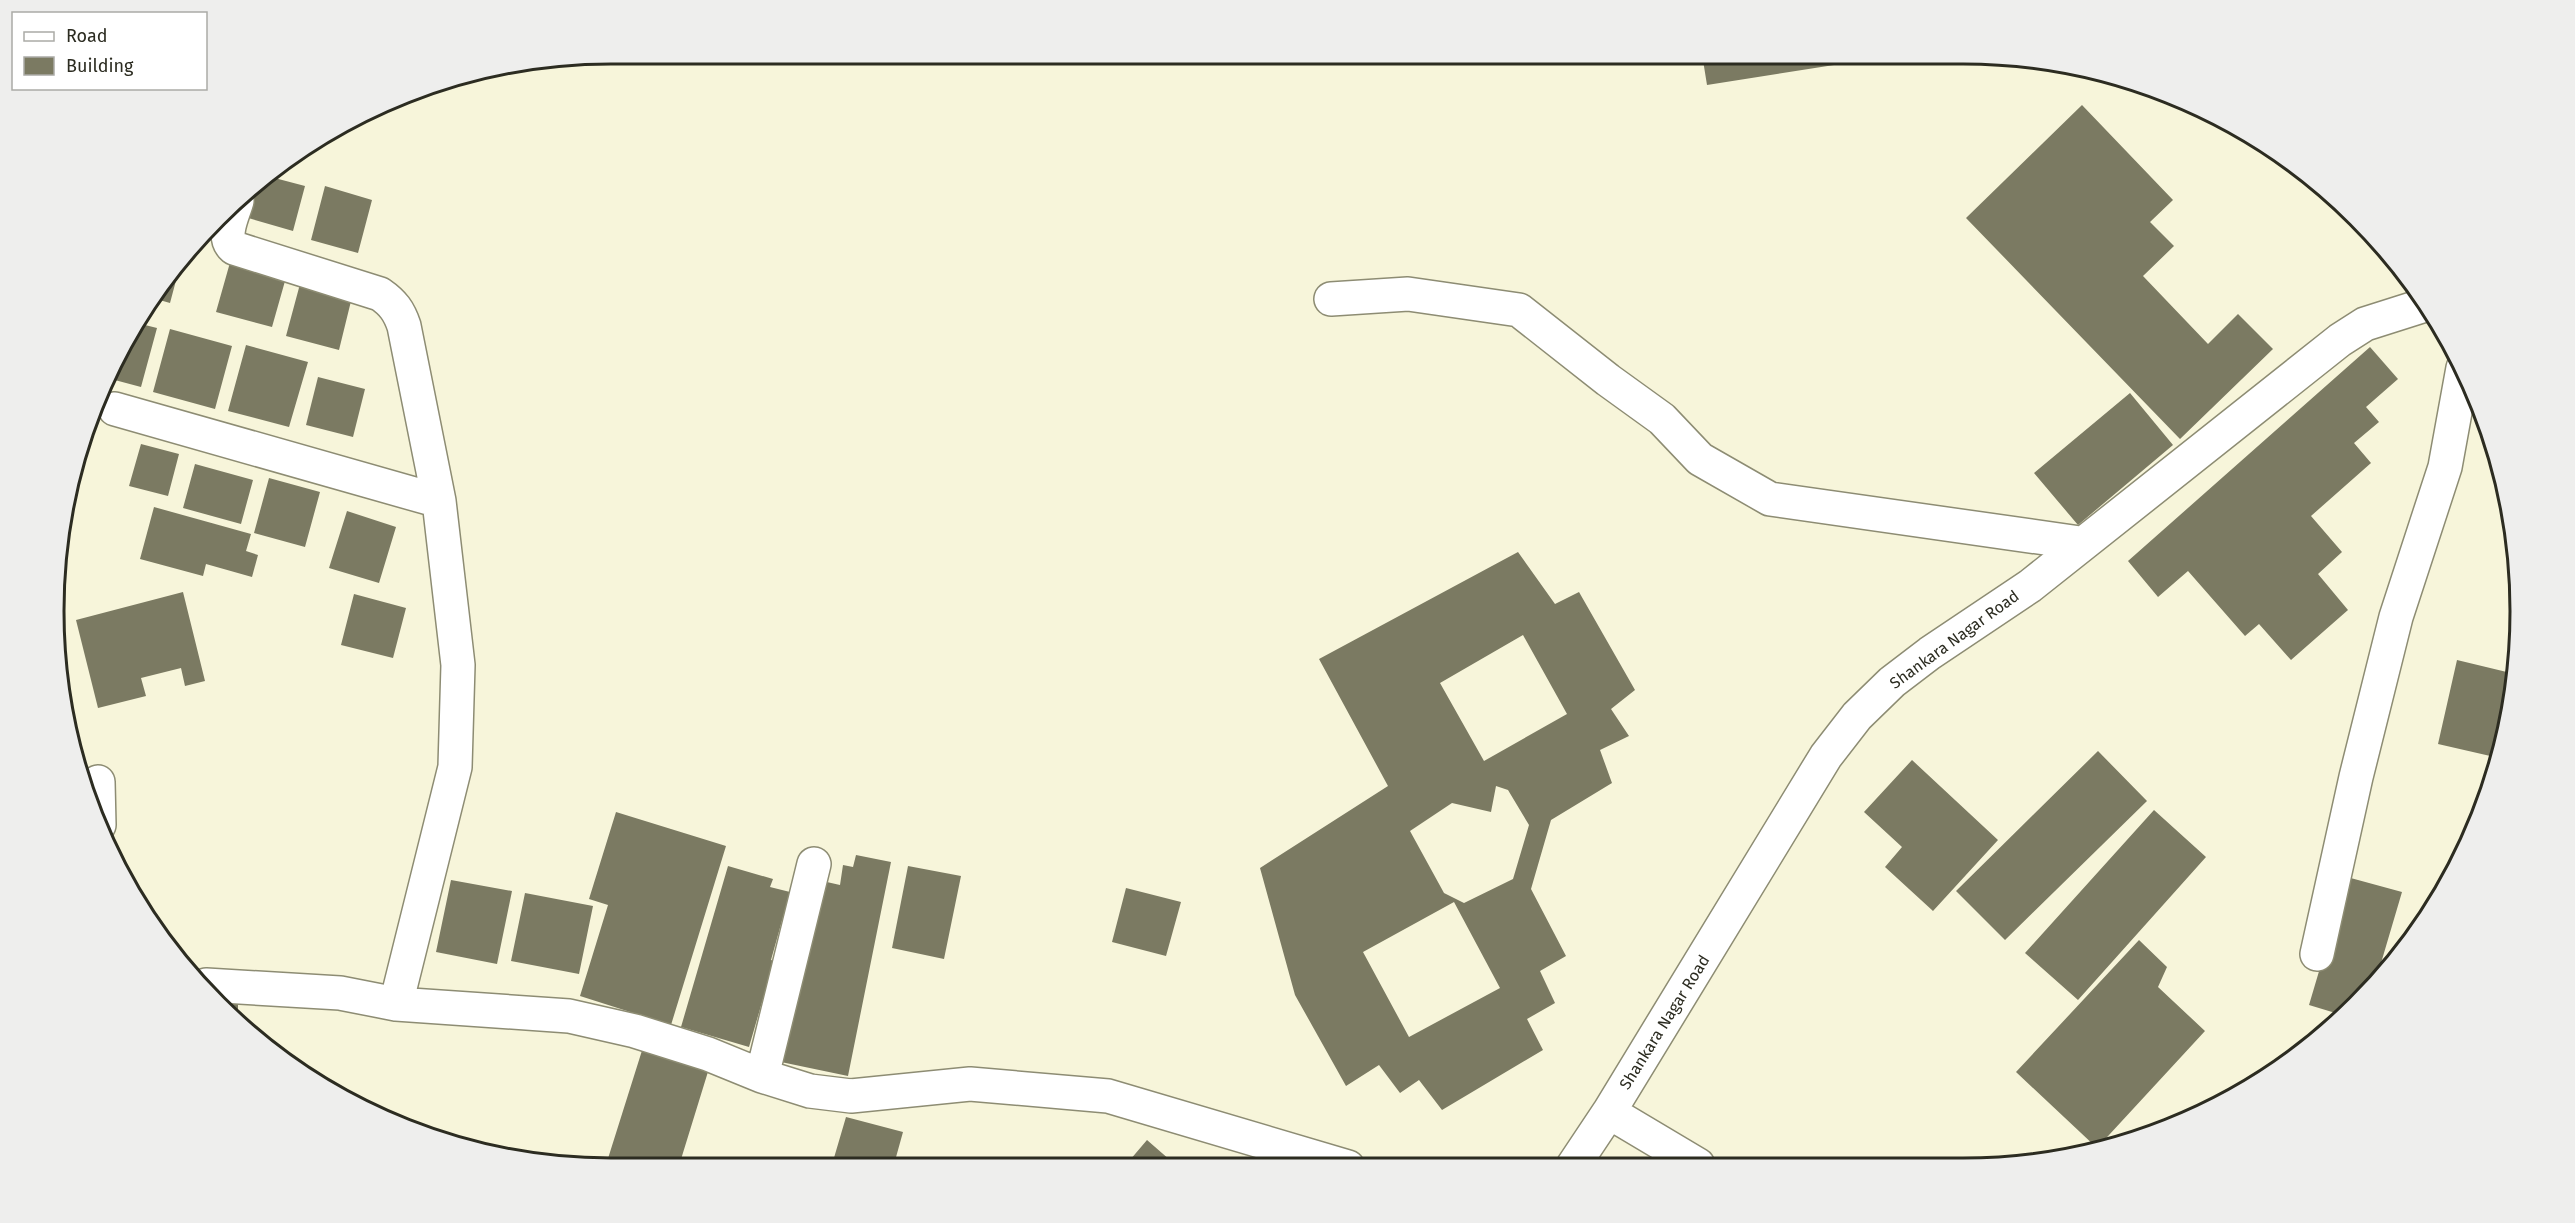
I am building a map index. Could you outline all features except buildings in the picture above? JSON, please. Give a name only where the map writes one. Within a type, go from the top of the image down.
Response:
[{"type":"street","points":[[232,218],[227,236],[229,244],[234,248],[380,294],[392,302],[400,313],[404,326],[439,501],[458,664],[455,767],[396,1004]]},
{"type":"street","points":[[1330,299],[1408,294],[1519,310],[1662,419],[1700,459],[1770,499],[2080,543]]},
{"type":"street","name":"Shankara Nagar Road","points":[[1579,1158],[1826,756],[1857,716],[1892,682],[1930,653],[2030,586],[2080,543],[2340,340],[2365,324],[2417,307]]},
{"type":"street","points":[[2317,954],[2356,777],[2396,617],[2445,467],[2460,383]]},
{"type":"street","points":[[116,409],[439,501]]},
{"type":"street","points":[[98,782],[98,799]]},
{"type":"street","points":[[762,1076],[814,864]]},
{"type":"street","points":[[213,985],[340,993],[396,1004],[569,1016],[635,1031],[708,1054],[762,1076],[810,1091],[851,1096],[970,1084],[1108,1096],[1318,1158]]},
{"type":"street","points":[[1609,1112],[1686,1158]]}]
